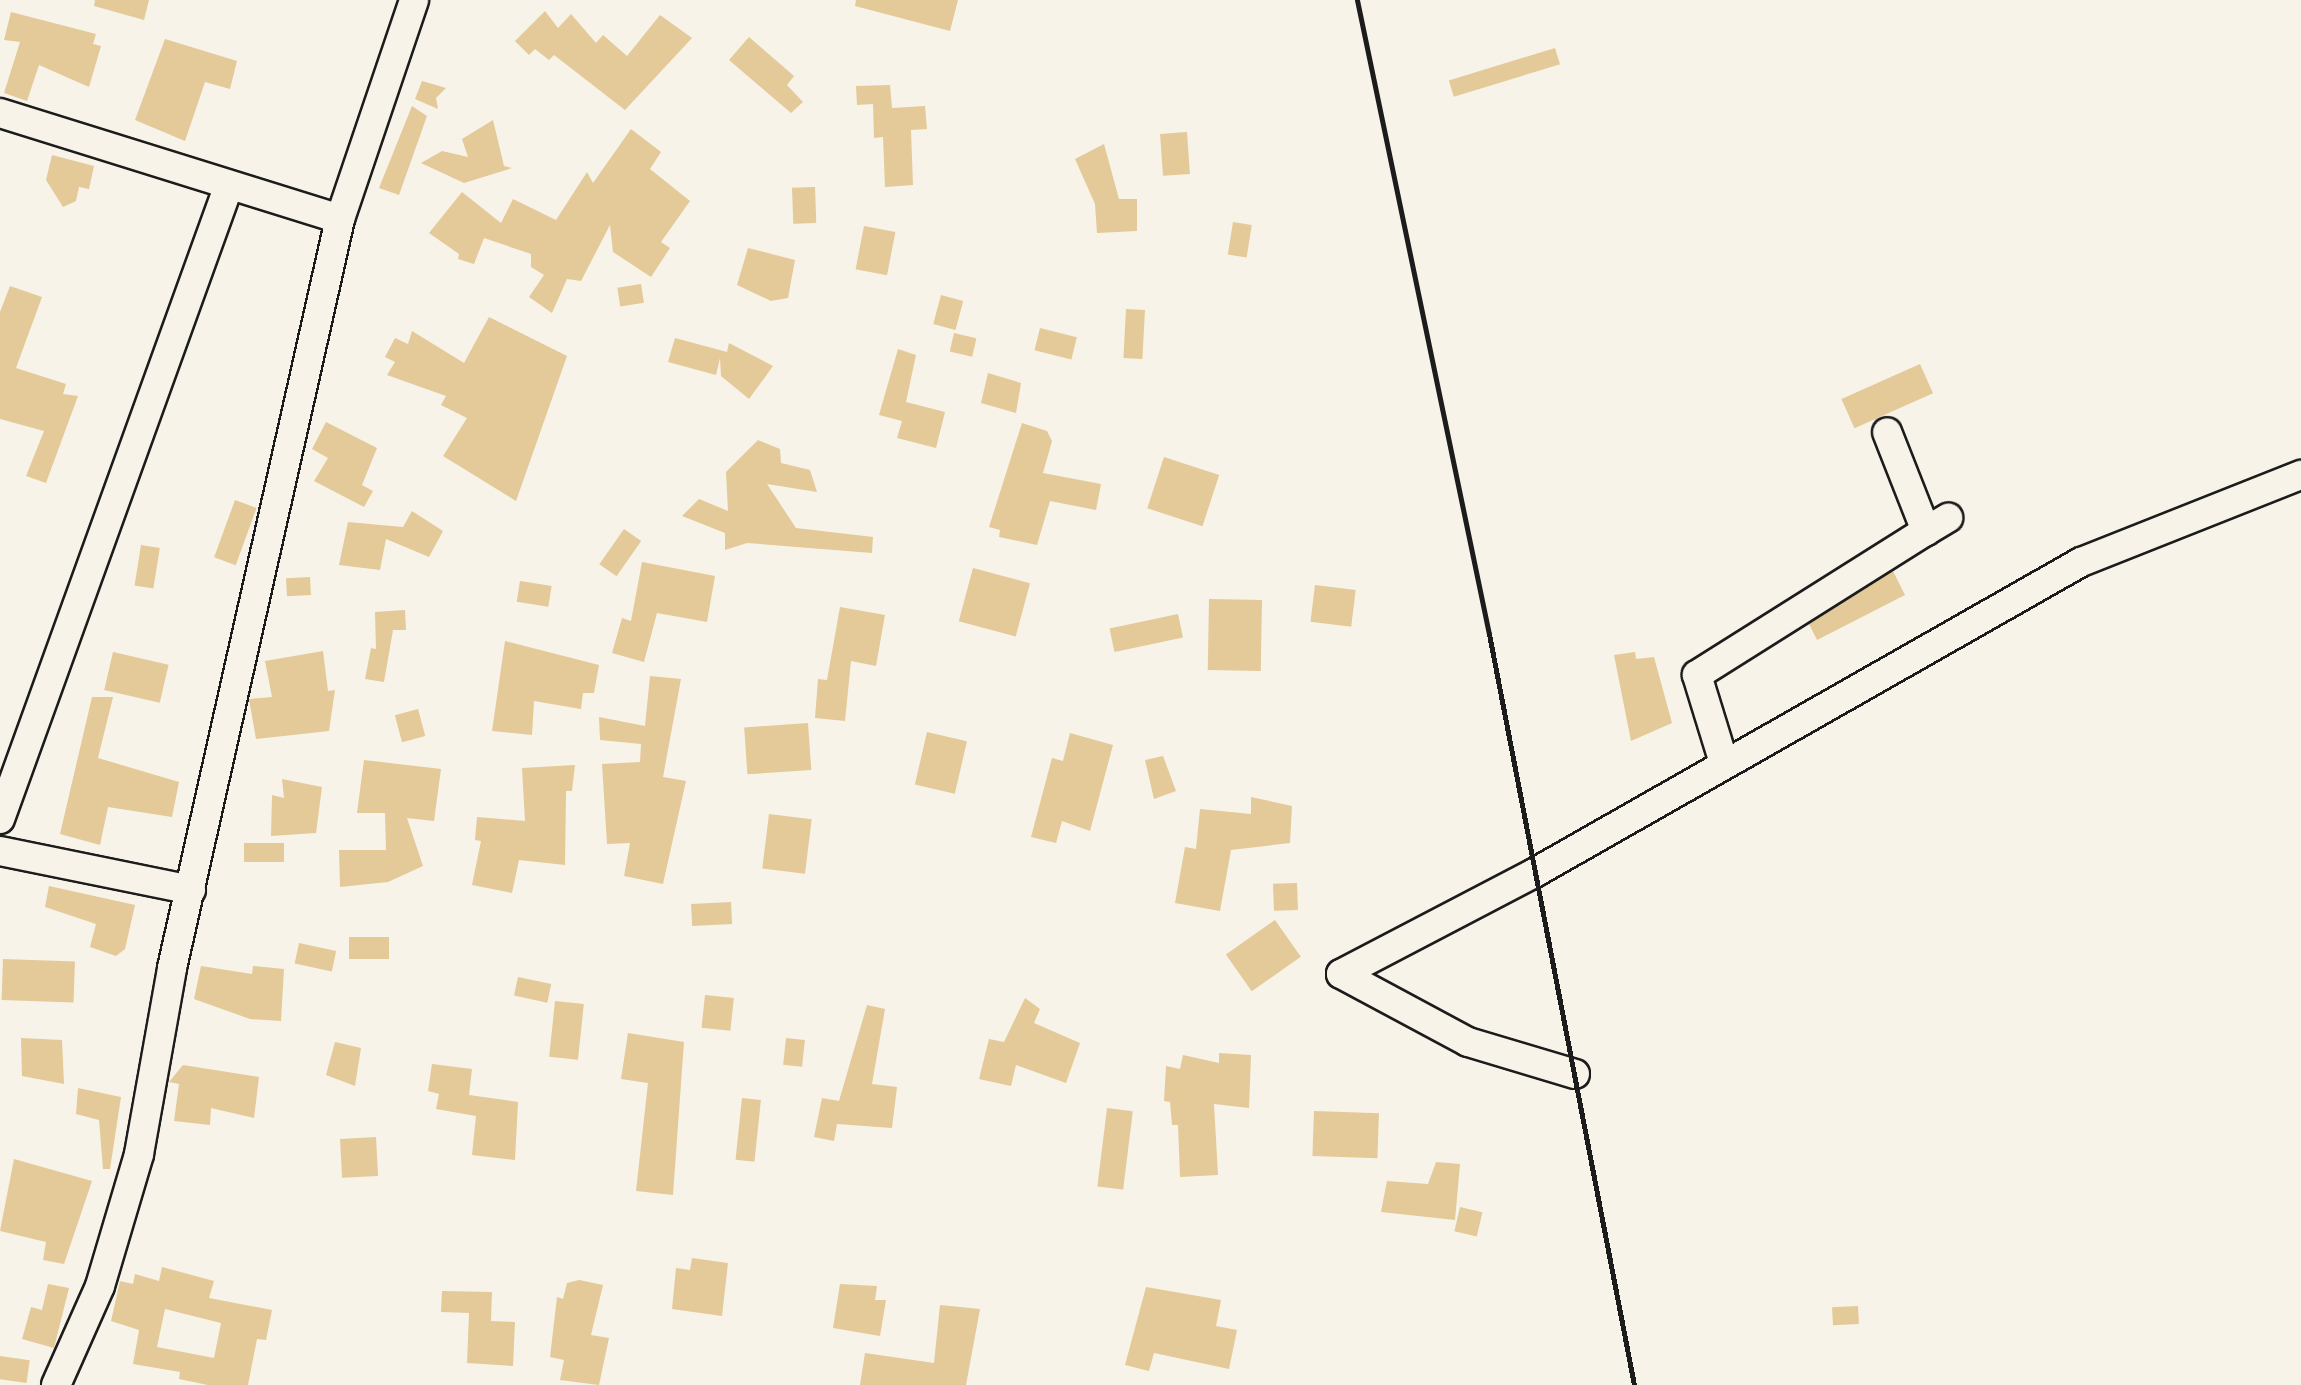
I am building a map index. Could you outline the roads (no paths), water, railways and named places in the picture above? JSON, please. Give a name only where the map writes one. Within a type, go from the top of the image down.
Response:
[{"type":"street","points":[[56,1385],[100,1286],[139,1154],[191,890],[341,219],[414,0]]},
{"type":"street","points":[[0,113],[341,219]]},
{"type":"street","points":[[0,819],[229,185]]},
{"type":"street","points":[[1724,763],[1697,675],[1937,524],[1887,432]]},
{"type":"street","points":[[1575,1074],[1468,1042],[1341,974],[1536,872],[2081,562],[2301,475]]},
{"type":"street","points":[[0,851],[191,890]]},
{"type":"railway","points":[[1357,0],[1489,634],[1634,1385]]}]
